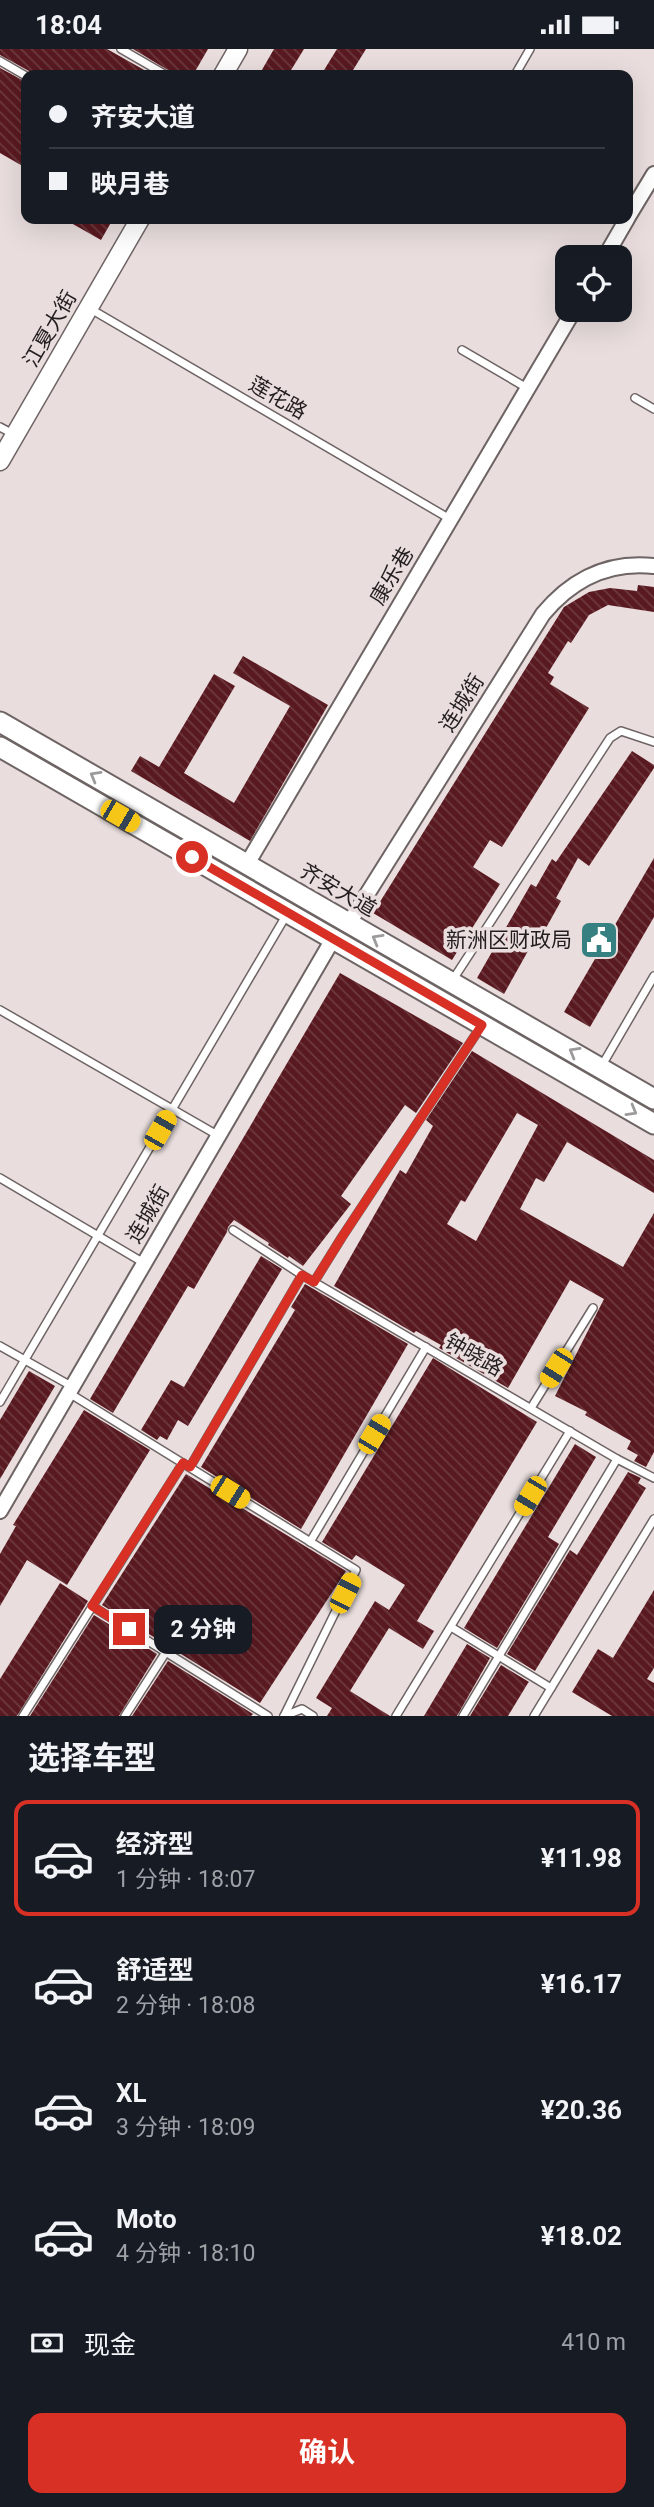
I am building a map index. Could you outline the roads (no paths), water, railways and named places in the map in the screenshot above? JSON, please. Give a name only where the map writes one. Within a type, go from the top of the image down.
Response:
[{"type":"main road","name":"齐安大道","points":[[0,722],[654,1099]]},
{"type":"main road","points":[[0,747],[654,1123]]},
{"type":"street","points":[[226,70],[238,49]]},
{"type":"street","points":[[633,210],[654,174]]},
{"type":"street","name":"江夏大街","points":[[0,461],[8,431],[89,307],[137,224]]},
{"type":"street","points":[[612,245],[624,224]]},
{"type":"street","name":"康乐巷","points":[[247,864],[567,322]]},
{"type":"street","name":"连城街","points":[[349,923],[553,601],[579,580],[593,574],[622,566],[654,566]]},
{"type":"street","name":"连城街","points":[[0,1511],[333,939]]},
{"type":"lane","points":[[121,49],[157,70]]},
{"type":"lane","points":[[518,70],[530,49]]},
{"type":"lane","points":[[0,61],[21,73]]},
{"type":"lane","name":"莲花路","points":[[89,307],[450,519]]},
{"type":"lane","points":[[462,350],[527,388]]},
{"type":"lane","points":[[635,398],[654,409]]},
{"type":"lane","points":[[451,982],[610,738],[621,731],[654,742]]},
{"type":"lane","points":[[0,1402],[288,913]]},
{"type":"lane","points":[[601,1068],[654,976]]},
{"type":"lane","points":[[0,1010],[219,1136]]},
{"type":"lane","points":[[314,1282],[482,1025]]},
{"type":"lane","points":[[0,1178],[145,1263]]},
{"type":"lane","name":"钟晓路","points":[[233,1230],[302,1275],[654,1478]]},
{"type":"lane","points":[[23,1716],[186,1465],[302,1275]]},
{"type":"lane","points":[[531,1408],[593,1308]]},
{"type":"lane","points":[[0,1346],[356,1570],[284,1716]]},
{"type":"lane","points":[[310,1542],[426,1347]]},
{"type":"lane","points":[[396,1716],[570,1431]]},
{"type":"lane","points":[[463,1716],[617,1459]]},
{"type":"lane","points":[[534,1716],[654,1518]]},
{"type":"lane","points":[[92,1606],[268,1716]]},
{"type":"lane","points":[[451,1627],[551,1688]]},
{"type":"lane","points":[[125,1716],[166,1652]]},
{"type":"lane","points":[[284,1716],[302,1709],[313,1716]]},
{"type":"place","name":"新洲区财政局","points":[[599,940]]}]
